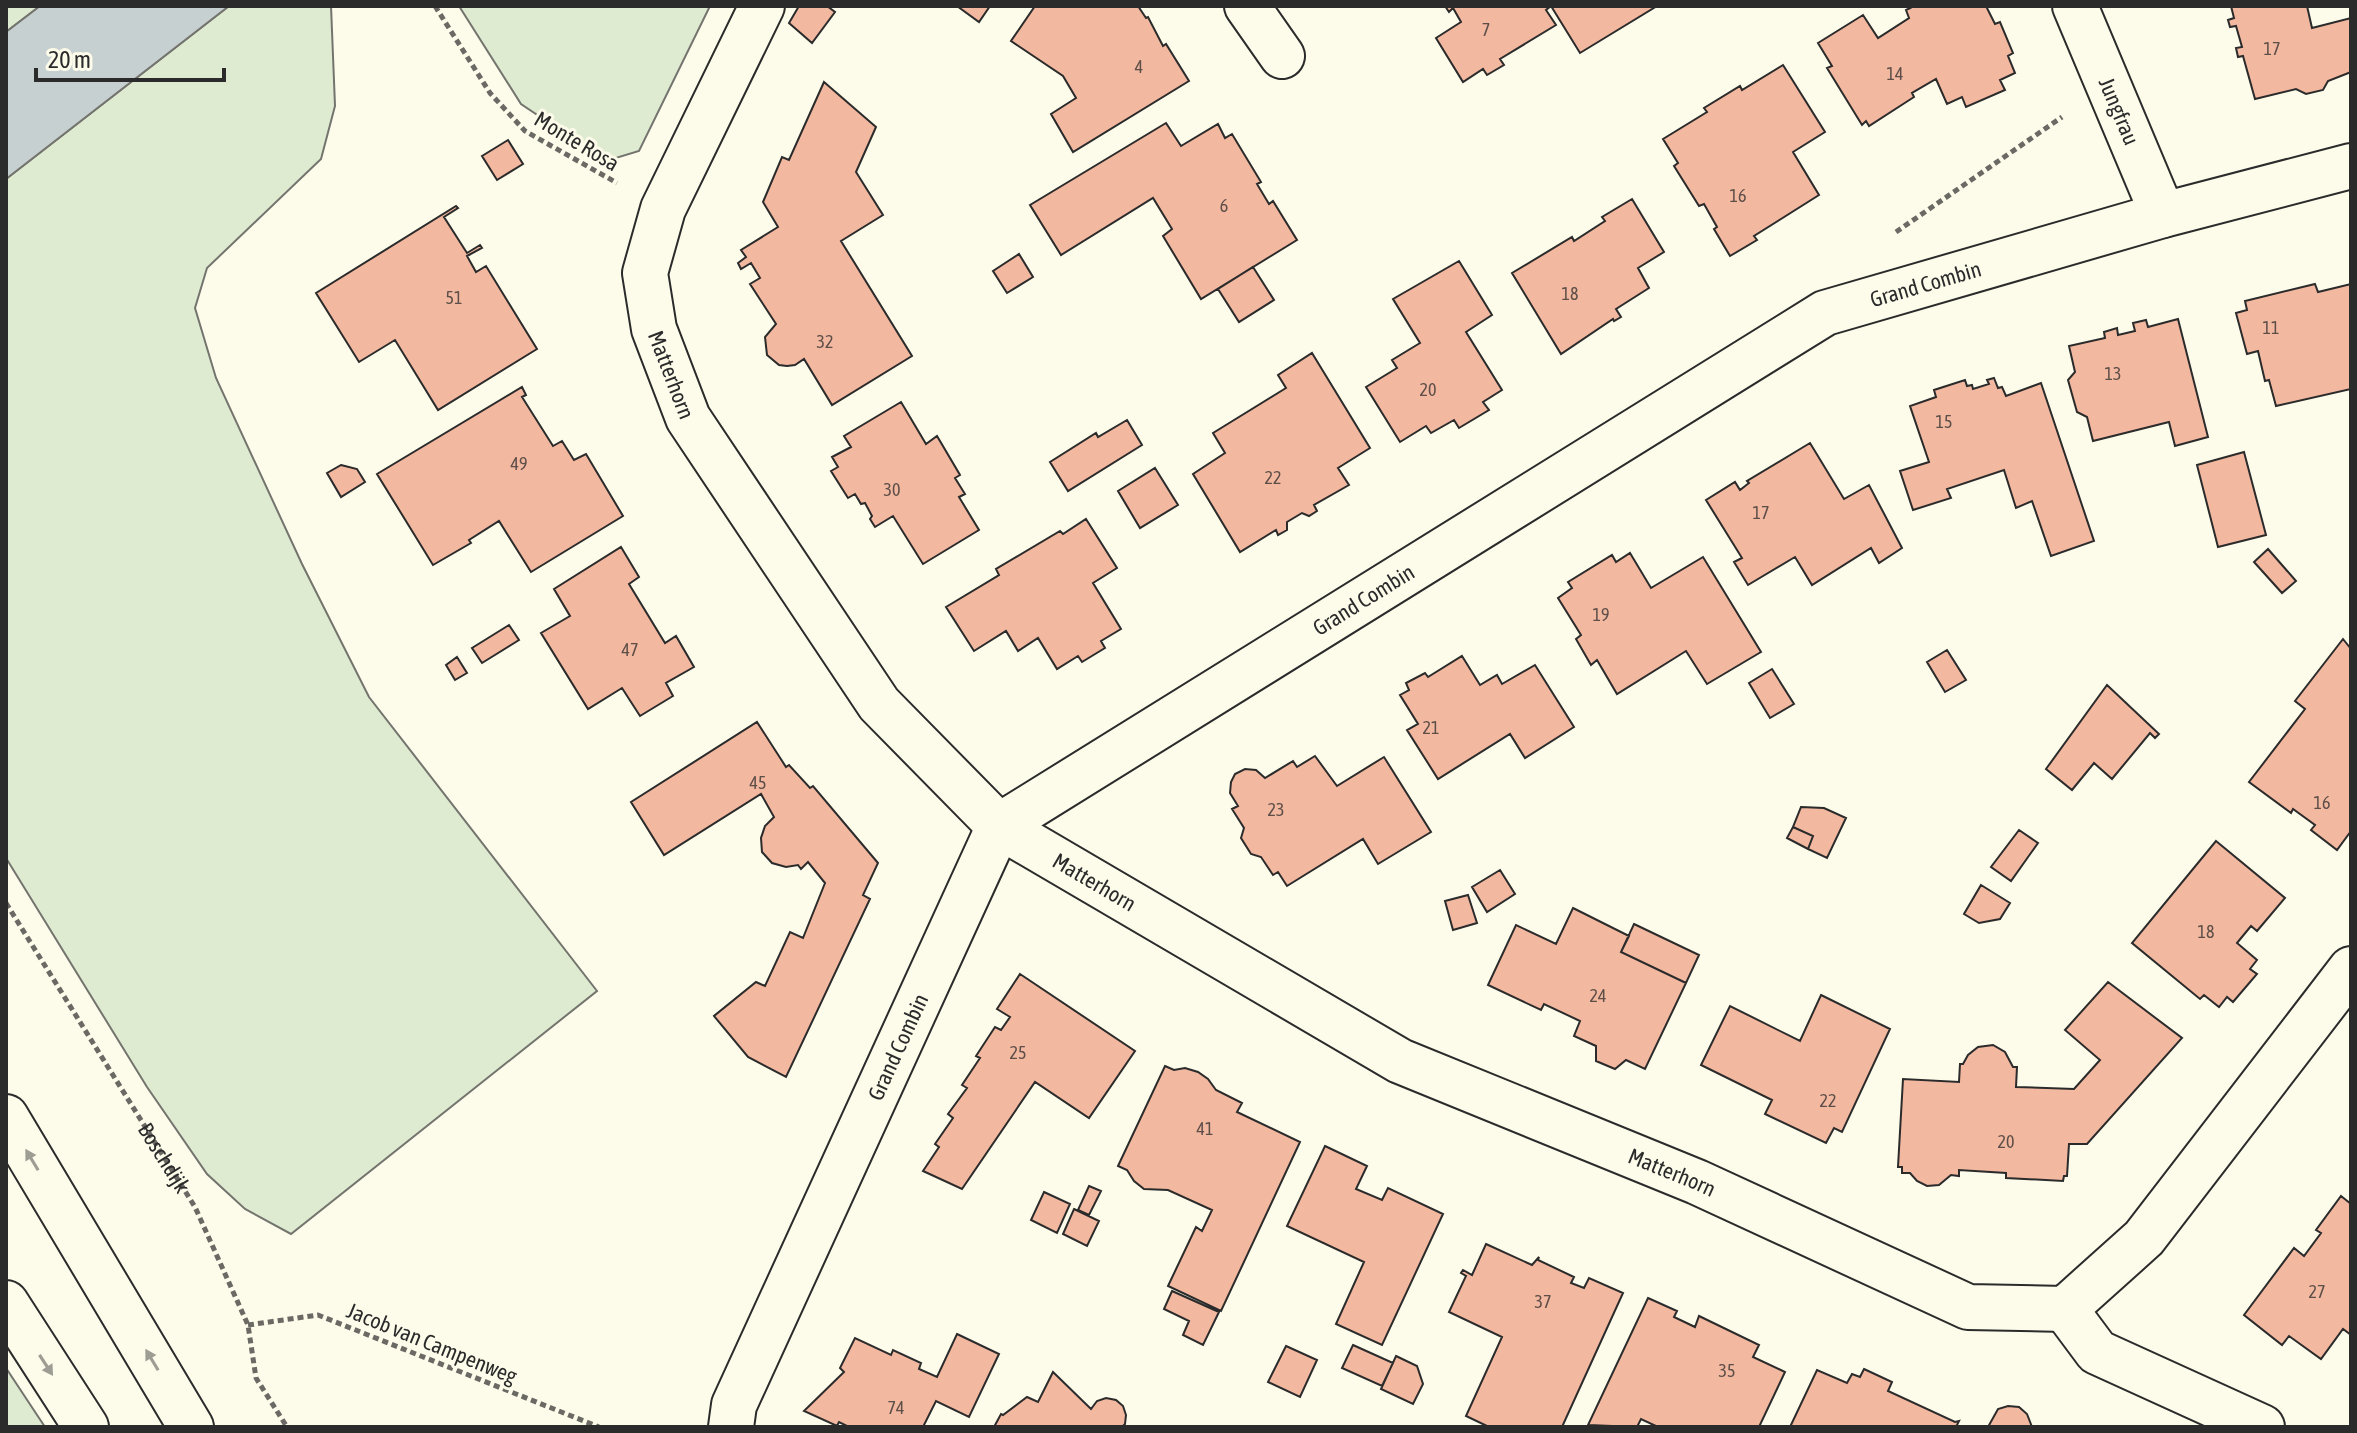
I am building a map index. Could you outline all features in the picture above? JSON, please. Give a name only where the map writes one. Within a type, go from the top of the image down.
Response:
[{"type":"street","name":"Matterhorn","points":[[762,6],[663,209],[645,273],[654,329],[688,418],[879,704],[999,826],[1400,1061],[1697,1182],[1968,1307],[2065,1309]]},
{"type":"street","points":[[1247,6],[1282,56]]},
{"type":"street","name":"Jungfrau","points":[[2075,6],[2163,215]]},
{"type":"street","name":"Grand Combin","points":[[731,1427],[734,1405],[999,826],[1825,313],[2163,215],[2351,166]]},
{"type":"street","points":[[2262,1427],[2097,1352],[2065,1309],[2144,1238],[2351,969]]},
{"type":"street","points":[[6,1117],[191,1427]]},
{"type":"street","points":[[6,1303],[86,1427]]},
{"type":"path","name":"Monte Rosa","points":[[435,6],[490,93],[525,131],[663,209]]},
{"type":"path","points":[[1888,238],[2108,85]]},
{"type":"path","name":"Boschdijk","points":[[6,903],[195,1207],[248,1325],[256,1378],[287,1427]]},
{"type":"path","name":"Jacob van Campenweg","points":[[248,1325],[318,1315],[599,1427]]},
{"type":"green space","points":[[6,6],[40,6],[6,32]]},
{"type":"green space","points":[[229,6],[331,6],[335,106],[321,159],[207,268],[195,308],[216,378],[302,564],[369,697],[597,991],[291,1234],[245,1209],[207,1174],[147,1087],[6,858],[6,179]]},
{"type":"green space","points":[[459,6],[710,6],[639,151],[606,161],[521,104]]},
{"type":"green space","points":[[6,1368],[45,1427],[6,1427]]},
{"type":"shaded area","points":[[40,6],[229,6],[6,179],[6,32]]},
{"type":"building","points":[[799,6],[827,6],[835,12],[812,43],[789,23]]},
{"type":"building","points":[[957,6],[990,6],[979,22]]},
{"type":"building","points":[[1035,6],[1138,6],[1189,81],[1073,152],[1051,114],[1076,98],[1063,76],[1011,41]]},
{"type":"building","points":[[1445,6],[1551,6],[1546,10],[1556,25],[1500,59],[1504,65],[1487,75],[1483,69],[1463,82],[1436,38],[1461,22],[1453,8],[1449,12]]},
{"type":"building","points":[[1551,6],[1657,6],[1580,53]]},
{"type":"building","points":[[1914,6],[1986,6],[1995,24],[2000,22],[2013,53],[2008,56],[2015,73],[2000,80],[2005,90],[1966,107],[1962,97],[1947,104],[1936,79],[1869,126],[1866,121],[1862,125],[1827,68],[1832,66],[1818,43],[1863,15],[1878,38],[1909,18],[1906,10]]},
{"type":"building","points":[[2231,6],[2307,6],[2312,28],[2351,18],[2351,72],[2328,81],[2323,90],[2306,94],[2296,89],[2255,99],[2243,56],[2238,57],[2236,48],[2242,47],[2236,26],[2230,27],[2228,20],[2234,18]]},
{"type":"building","points":[[1783,65],[1825,132],[1793,152],[1819,195],[1754,236],[1757,240],[1730,256],[1704,204],[1699,206],[1674,166],[1678,163],[1663,139],[1707,112],[1704,108]]},
{"type":"building","points":[[824,82],[876,127],[856,172],[883,215],[841,241],[912,356],[832,405],[804,359],[787,366],[779,365],[767,355],[765,337],[776,324],[750,284],[760,278],[751,263],[741,269],[738,263],[746,257],[741,250],[778,227],[763,202],[782,157],[789,160]]},
{"type":"building","points":[[1166,123],[1181,146],[1218,124],[1225,138],[1232,134],[1261,182],[1257,184],[1269,204],[1273,201],[1297,240],[1201,299],[1163,236],[1172,229],[1153,198],[1061,255],[1030,205]]},
{"type":"building","points":[[508,140],[523,164],[497,180],[482,156]]},
{"type":"building","points":[[1632,199],[1664,252],[1638,268],[1649,288],[1616,309],[1621,317],[1613,319],[1561,354],[1512,273],[1572,237],[1574,241],[1605,221],[1602,217]]},
{"type":"building","points":[[456,206],[458,208],[444,217],[467,253],[480,245],[482,248],[467,256],[476,272],[486,266],[537,349],[438,410],[395,340],[359,362],[316,293]]},
{"type":"building","points":[[1019,254],[1033,277],[1007,293],[993,271]]},
{"type":"building","points":[[1459,261],[1492,315],[1466,332],[1502,390],[1483,402],[1489,410],[1459,428],[1454,420],[1431,433],[1426,426],[1400,442],[1366,387],[1397,368],[1392,360],[1420,343],[1393,299]]},
{"type":"building","points":[[1253,267],[1274,300],[1239,322],[1218,289]]},
{"type":"building","points":[[2315,284],[2318,292],[2351,284],[2351,389],[2276,406],[2269,380],[2265,381],[2258,351],[2247,354],[2236,313],[2247,310],[2245,301]]},
{"type":"building","points":[[2178,319],[2208,437],[2175,446],[2169,422],[2093,441],[2087,417],[2077,412],[2068,380],[2075,372],[2069,346],[2105,338],[2104,332],[2117,328],[2118,335],[2135,331],[2133,323],[2146,320],[2148,327]]},
{"type":"building","points":[[1312,353],[1370,448],[1338,468],[1349,485],[1314,505],[1317,511],[1309,516],[1302,513],[1287,522],[1287,530],[1278,535],[1276,530],[1240,552],[1193,474],[1225,453],[1213,433],[1286,388],[1278,375]]},
{"type":"building","points":[[1994,378],[2006,396],[2041,383],[2094,541],[2051,556],[2032,501],[2016,508],[2004,470],[1947,489],[1951,498],[1913,510],[1900,471],[1929,462],[1910,406],[1936,397],[1934,390],[1965,380],[1967,386],[1972,385],[1973,389],[1989,384],[1987,380]]},
{"type":"building","points":[[522,387],[526,395],[522,397],[553,446],[562,441],[574,460],[586,454],[623,516],[531,572],[499,521],[469,540],[471,543],[433,565],[377,474]]},
{"type":"building","points":[[901,402],[926,444],[937,436],[960,475],[955,478],[965,494],[959,497],[979,530],[923,564],[893,516],[875,527],[865,503],[861,504],[855,494],[848,498],[831,471],[838,467],[832,457],[851,447],[844,436]]},
{"type":"building","points":[[1127,420],[1142,445],[1068,491],[1050,462],[1096,433],[1098,437]]},
{"type":"building","points":[[1810,443],[1844,499],[1869,485],[1902,548],[1879,563],[1871,548],[1812,585],[1795,557],[1748,585],[1734,562],[1742,558],[1706,500],[1735,482],[1740,490],[1749,483],[1747,481]]},
{"type":"building","points":[[2244,452],[2266,535],[2218,547],[2197,465]]},
{"type":"building","points":[[341,465],[357,469],[365,482],[341,497],[327,473]]},
{"type":"building","points":[[1155,468],[1178,505],[1140,528],[1118,491]]},
{"type":"building","points":[[1086,519],[1117,568],[1093,583],[1121,629],[1101,641],[1105,648],[1082,662],[1078,656],[1057,669],[1038,638],[1018,651],[1006,631],[974,651],[946,607],[999,575],[996,569]]},
{"type":"building","points":[[621,547],[639,577],[629,584],[665,643],[676,636],[694,667],[666,683],[673,696],[640,716],[622,688],[588,709],[541,633],[570,616],[554,589]]},
{"type":"building","points":[[2268,549],[2296,581],[2282,593],[2254,562]]},
{"type":"building","points":[[1630,553],[1651,588],[1703,557],[1761,652],[1707,684],[1686,651],[1617,694],[1597,660],[1591,665],[1576,639],[1581,635],[1558,598],[1572,588],[1568,582],[1612,555],[1616,562]]},
{"type":"building","points":[[509,625],[519,640],[482,663],[472,648]]},
{"type":"building","points":[[2343,639],[2351,649],[2351,831],[2337,850],[2311,830],[2315,825],[2293,809],[2291,813],[2249,782],[2305,709],[2295,701]]},
{"type":"building","points":[[1947,650],[1966,680],[1945,692],[1927,662]]},
{"type":"building","points":[[1462,656],[1480,685],[1497,675],[1502,684],[1535,665],[1574,727],[1525,758],[1510,734],[1438,779],[1407,730],[1418,724],[1400,695],[1409,690],[1406,683],[1425,673],[1428,677]]},
{"type":"building","points":[[457,657],[467,673],[455,680],[446,665]]},
{"type":"building","points":[[1772,669],[1794,704],[1770,718],[1749,683]]},
{"type":"building","points":[[2107,685],[2159,734],[2155,738],[2150,733],[2112,779],[2094,763],[2072,790],[2046,769]]},
{"type":"building","points":[[757,722],[786,767],[789,765],[810,788],[813,786],[878,863],[863,895],[870,899],[786,1077],[748,1057],[714,1016],[756,982],[765,986],[790,932],[803,938],[825,883],[808,862],[801,869],[798,865],[786,867],[772,863],[762,852],[761,838],[765,826],[774,817],[761,794],[664,855],[631,802]]},
{"type":"building","points":[[1315,756],[1337,786],[1384,757],[1431,832],[1378,864],[1363,839],[1287,886],[1278,872],[1273,875],[1261,857],[1251,854],[1241,838],[1244,828],[1232,809],[1238,806],[1230,793],[1231,782],[1235,774],[1245,769],[1256,770],[1265,778],[1293,761],[1297,767]]},
{"type":"building","points":[[1801,807],[1824,808],[1846,818],[1827,858],[1808,849],[1813,836],[1793,827]]},
{"type":"building","points":[[1793,827],[1813,836],[1808,849],[1787,838]]},
{"type":"building","points":[[2019,830],[2038,843],[2011,881],[1991,867]]},
{"type":"building","points":[[2216,841],[2285,898],[2257,931],[2251,926],[2237,943],[2257,960],[2250,969],[2257,974],[2233,1002],[2227,997],[2219,1007],[2204,995],[2200,999],[2132,943]]},
{"type":"building","points":[[1500,870],[1515,894],[1487,912],[1472,887]]},
{"type":"building","points":[[1981,885],[2010,903],[2000,919],[1979,923],[1964,914]]},
{"type":"building","points":[[1468,895],[1477,923],[1453,930],[1445,901]]},
{"type":"building","points":[[1573,908],[1629,936],[1621,952],[1686,983],[1645,1069],[1626,1060],[1615,1069],[1596,1061],[1596,1046],[1574,1036],[1580,1021],[1544,1004],[1541,1010],[1488,985],[1516,925],[1556,944]]},
{"type":"building","points":[[1634,924],[1699,955],[1686,983],[1621,952]]},
{"type":"building","points":[[1020,974],[1135,1051],[1089,1118],[1035,1082],[962,1189],[923,1171],[939,1147],[935,1144],[953,1118],[948,1114],[967,1088],[962,1085],[980,1058],[976,1056],[995,1027],[1001,1030],[1010,1017],[997,1009]]},
{"type":"building","points":[[2108,982],[2182,1038],[2087,1144],[2069,1144],[2067,1176],[2063,1181],[2006,1178],[2006,1173],[1959,1170],[1959,1176],[1951,1175],[1939,1185],[1927,1186],[1910,1173],[1902,1173],[1902,1167],[1898,1167],[1903,1079],[1959,1082],[1960,1064],[1968,1055],[1978,1047],[1993,1045],[2005,1052],[2013,1067],[2017,1067],[2016,1087],[2074,1089],[2100,1060],[2065,1030]]},
{"type":"building","points":[[1821,995],[1890,1029],[1842,1132],[1834,1128],[1826,1143],[1765,1114],[1772,1100],[1701,1065],[1730,1006],[1800,1041]]},
{"type":"building","points":[[1165,1066],[1198,1072],[1216,1090],[1242,1103],[1237,1112],[1300,1142],[1221,1311],[1168,1286],[1196,1227],[1202,1231],[1212,1210],[1168,1190],[1144,1189],[1127,1170],[1118,1166]]},
{"type":"building","points":[[1325,1146],[1367,1166],[1356,1189],[1382,1200],[1388,1188],[1443,1214],[1382,1345],[1336,1324],[1364,1262],[1287,1226]]},
{"type":"building","points":[[1089,1186],[1101,1191],[1089,1215],[1078,1210]]},
{"type":"building","points":[[1044,1192],[1070,1204],[1057,1233],[1031,1220]]},
{"type":"building","points":[[2341,1196],[2351,1204],[2351,1335],[2343,1329],[2321,1359],[2289,1336],[2282,1345],[2244,1315],[2294,1248],[2304,1256],[2321,1233],[2316,1230]]},
{"type":"building","points":[[1074,1209],[1099,1221],[1087,1246],[1063,1234]]},
{"type":"building","points":[[1486,1244],[1532,1265],[1539,1257],[1538,1260],[1574,1277],[1571,1283],[1584,1288],[1589,1278],[1623,1293],[1562,1427],[1489,1427],[1466,1416],[1502,1337],[1449,1312],[1466,1276],[1461,1273],[1463,1270],[1472,1275]]},
{"type":"building","points":[[1172,1291],[1219,1312],[1203,1345],[1183,1335],[1189,1321],[1164,1309]]},
{"type":"building","points":[[1648,1298],[1677,1311],[1674,1317],[1695,1327],[1699,1316],[1759,1345],[1753,1357],[1785,1372],[1759,1427],[1658,1427],[1641,1419],[1637,1427],[1588,1425]]},
{"type":"building","points":[[957,1334],[999,1354],[969,1417],[936,1401],[923,1427],[849,1427],[839,1422],[837,1426],[804,1411],[844,1372],[840,1368],[855,1338],[891,1355],[893,1350],[921,1363],[919,1369],[937,1377]]},
{"type":"building","points":[[1353,1345],[1393,1363],[1382,1386],[1342,1368]]},
{"type":"building","points":[[1286,1346],[1317,1360],[1300,1397],[1268,1382]]},
{"type":"building","points":[[1396,1356],[1417,1366],[1423,1384],[1413,1404],[1381,1389]]},
{"type":"building","points":[[1864,1369],[1892,1382],[1888,1391],[1955,1422],[1959,1421],[1956,1427],[1790,1427],[1817,1370],[1847,1383],[1852,1374],[1860,1377]]},
{"type":"building","points":[[1053,1372],[1091,1409],[1097,1401],[1106,1398],[1116,1400],[1123,1406],[1125,1424],[1122,1427],[994,1427],[1001,1414],[1027,1397],[1038,1402]]},
{"type":"building","points":[[2019,1407],[2027,1414],[2032,1427],[1988,1427],[1998,1409]]}]
